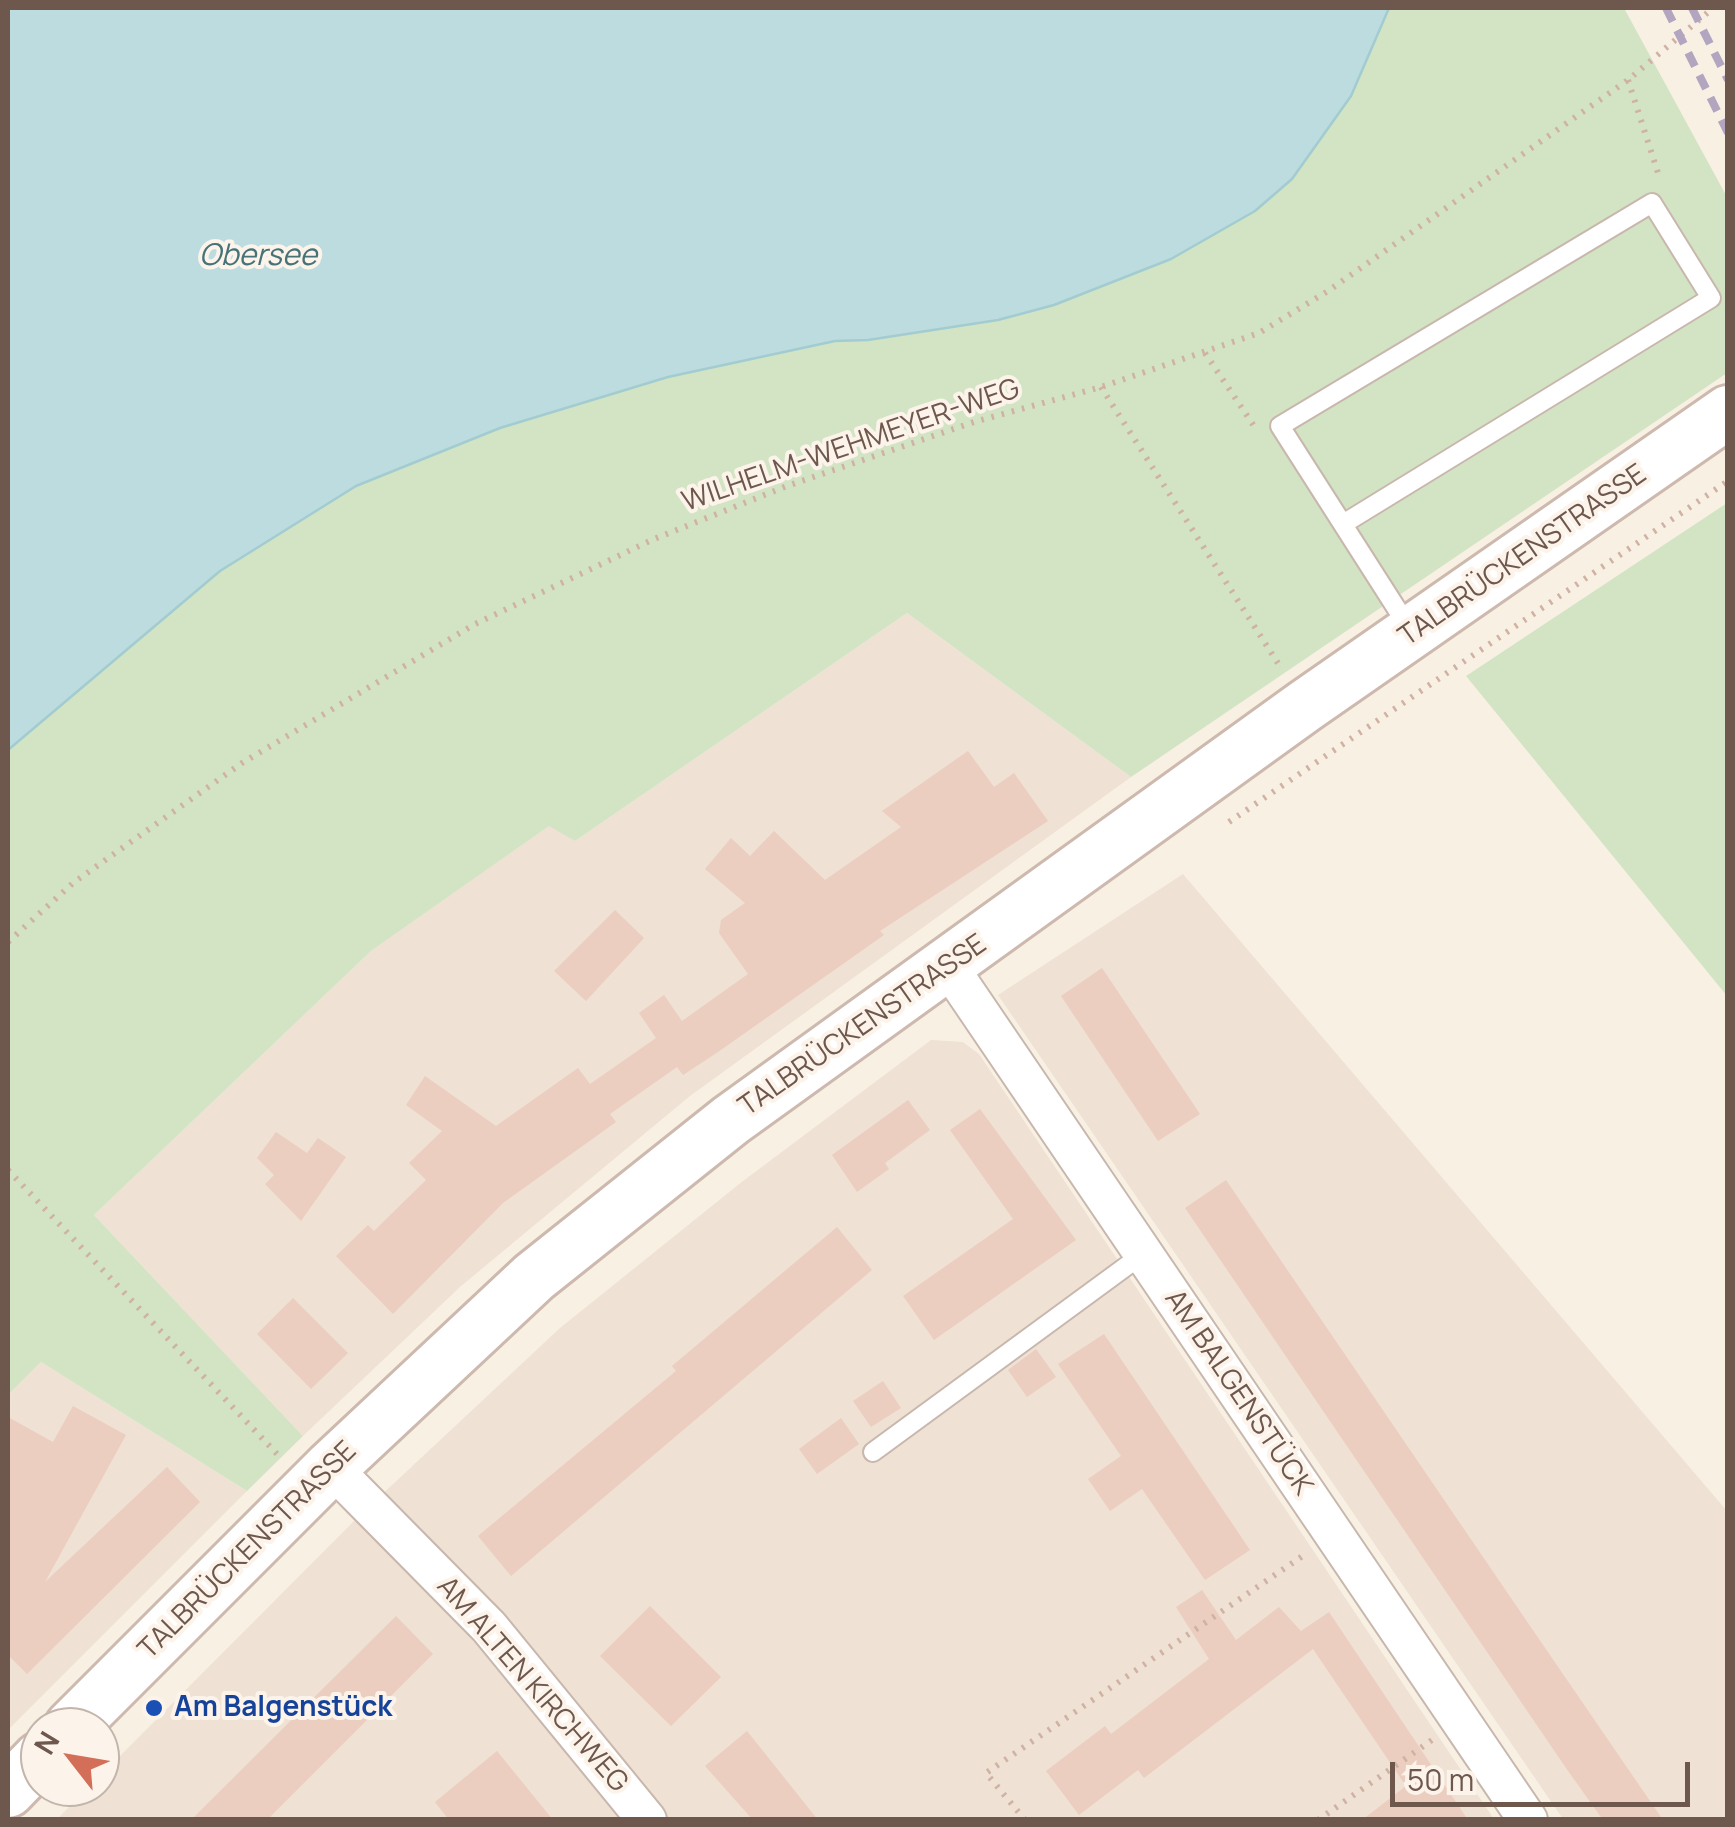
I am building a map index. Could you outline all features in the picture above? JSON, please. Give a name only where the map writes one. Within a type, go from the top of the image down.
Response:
[{"type":"main road","name":"TALBRÜCKENSTRASSE","points":[[91,1707],[320,1477],[534,1276],[731,1120],[1305,706],[1728,412]]},
{"type":"street","name":"AM BALGENSTÜCK","points":[[948,966],[1528,1820]]},
{"type":"street","name":"AM ALTEN KIRCHWEG","points":[[320,1477],[489,1627],[647,1820]]},
{"type":"lane","points":[[1343,524],[1711,298],[1652,203],[1280,426],[1412,633]]},
{"type":"lane","points":[[873,1452],[1143,1254]]},
{"type":"path","name":"WILHELM-WEHMEYER-WEG","points":[[8,942],[73,883],[242,763],[475,624],[654,539],[787,486],[974,422],[1101,387],[1259,333],[1328,291],[1628,80],[1713,8]]},
{"type":"path","points":[[1628,80],[1661,177],[1652,203]]},
{"type":"path","points":[[1204,353],[1251,426],[1280,426]]},
{"type":"path","points":[[1101,387],[1305,706]]},
{"type":"path","points":[[1224,826],[1728,481]]},
{"type":"path","points":[[8,1170],[320,1477]]},
{"type":"path","points":[[1024,1820],[986,1773],[1334,1534]]},
{"type":"path","points":[[1318,1820],[1460,1721]]},
{"type":"shaded area","points":[[907,613],[1131,777],[690,1096],[460,1287],[303,1436],[94,1215],[371,951],[550,825],[575,841]]},
{"type":"shaded area","points":[[1183,874],[1727,1511],[1727,1819],[1563,1819],[998,995]]},
{"type":"shaded area","points":[[931,1040],[963,1042],[979,1054],[1494,1819],[56,1820],[69,1807],[120,1807],[120,1756],[360,1515],[560,1328],[743,1181]]},
{"type":"shaded area","points":[[41,1362],[247,1491],[31,1707],[20,1707],[20,1718],[8,1730],[8,1395]]},
{"type":"green space","points":[[1389,8],[1624,8],[1727,197],[1727,373],[1131,777],[907,613],[575,841],[549,826],[371,951],[94,1215],[303,1436],[247,1491],[41,1362],[8,1395],[8,750],[220,571],[356,486],[500,428],[668,377],[835,341],[868,340],[998,320],[1054,305],[1171,259],[1255,211],[1292,179],[1351,96]]},
{"type":"green space","points":[[1727,503],[1727,996],[1466,676]]},
{"type":"water","name":"Obersee","points":[[8,8],[1389,8],[1351,96],[1292,179],[1255,211],[1171,259],[1054,305],[998,320],[868,340],[835,341],[668,377],[500,428],[356,486],[220,571],[8,750]]},
{"type":"building","points":[[968,751],[994,787],[1014,773],[1048,821],[880,931],[884,935],[718,1052],[683,1075],[677,1067],[610,1114],[616,1122],[503,1203],[393,1314],[336,1256],[368,1225],[374,1231],[426,1180],[409,1163],[442,1131],[406,1105],[425,1076],[496,1126],[578,1068],[590,1084],[656,1038],[639,1013],[664,995],[682,1021],[748,974],[719,933],[721,920],[745,903],[705,869],[731,838],[750,856],[774,831],[825,880],[901,827],[882,811]]},
{"type":"building","points":[[615,910],[644,938],[586,1001],[554,971]]},
{"type":"building","points":[[1102,968],[1200,1114],[1158,1141],[1061,996]]},
{"type":"building","points":[[908,1100],[930,1130],[885,1163],[889,1169],[857,1192],[832,1155]]},
{"type":"building","points":[[980,1109],[1076,1240],[934,1340],[903,1296],[1013,1219],[950,1130]]},
{"type":"building","points":[[276,1132],[307,1153],[318,1138],[346,1157],[301,1221],[265,1184],[274,1175],[257,1158]]},
{"type":"building","points":[[1226,1180],[1663,1820],[1603,1820],[1566,1768],[1185,1208]]},
{"type":"building","points":[[837,1227],[872,1270],[511,1576],[478,1536],[676,1371],[672,1366]]},
{"type":"building","points":[[293,1298],[348,1353],[311,1389],[257,1334]]},
{"type":"building","points":[[1104,1334],[1250,1550],[1205,1580],[1142,1489],[1110,1511],[1088,1479],[1121,1456],[1058,1364]]},
{"type":"building","points":[[1036,1349],[1056,1377],[1027,1397],[1008,1370]]},
{"type":"building","points":[[883,1381],[901,1408],[871,1427],[853,1401]]},
{"type":"building","points":[[73,1406],[126,1435],[45,1582],[167,1467],[200,1502],[27,1674],[8,1655],[8,1417],[53,1442]]},
{"type":"building","points":[[841,1418],[859,1444],[817,1474],[799,1449]]},
{"type":"building","points":[[1202,1590],[1236,1640],[1279,1607],[1301,1631],[1329,1612],[1468,1820],[1362,1820],[1406,1786],[1313,1649],[1144,1778],[1138,1770],[1079,1815],[1046,1771],[1105,1726],[1111,1734],[1209,1659],[1176,1607]]},
{"type":"building","points":[[650,1606],[721,1677],[671,1726],[600,1656]]},
{"type":"building","points":[[396,1616],[433,1654],[267,1820],[191,1820]]},
{"type":"building","points":[[747,1731],[818,1820],[753,1820],[705,1766]]},
{"type":"building","points":[[497,1751],[553,1820],[449,1820],[435,1802]]},
{"type":"railway","points":[[1666,8],[1728,133]]},
{"type":"railway","points":[[1692,8],[1728,80]]},
{"type":"place","name":"Am Balgenstück","points":[[154,1708]]}]
